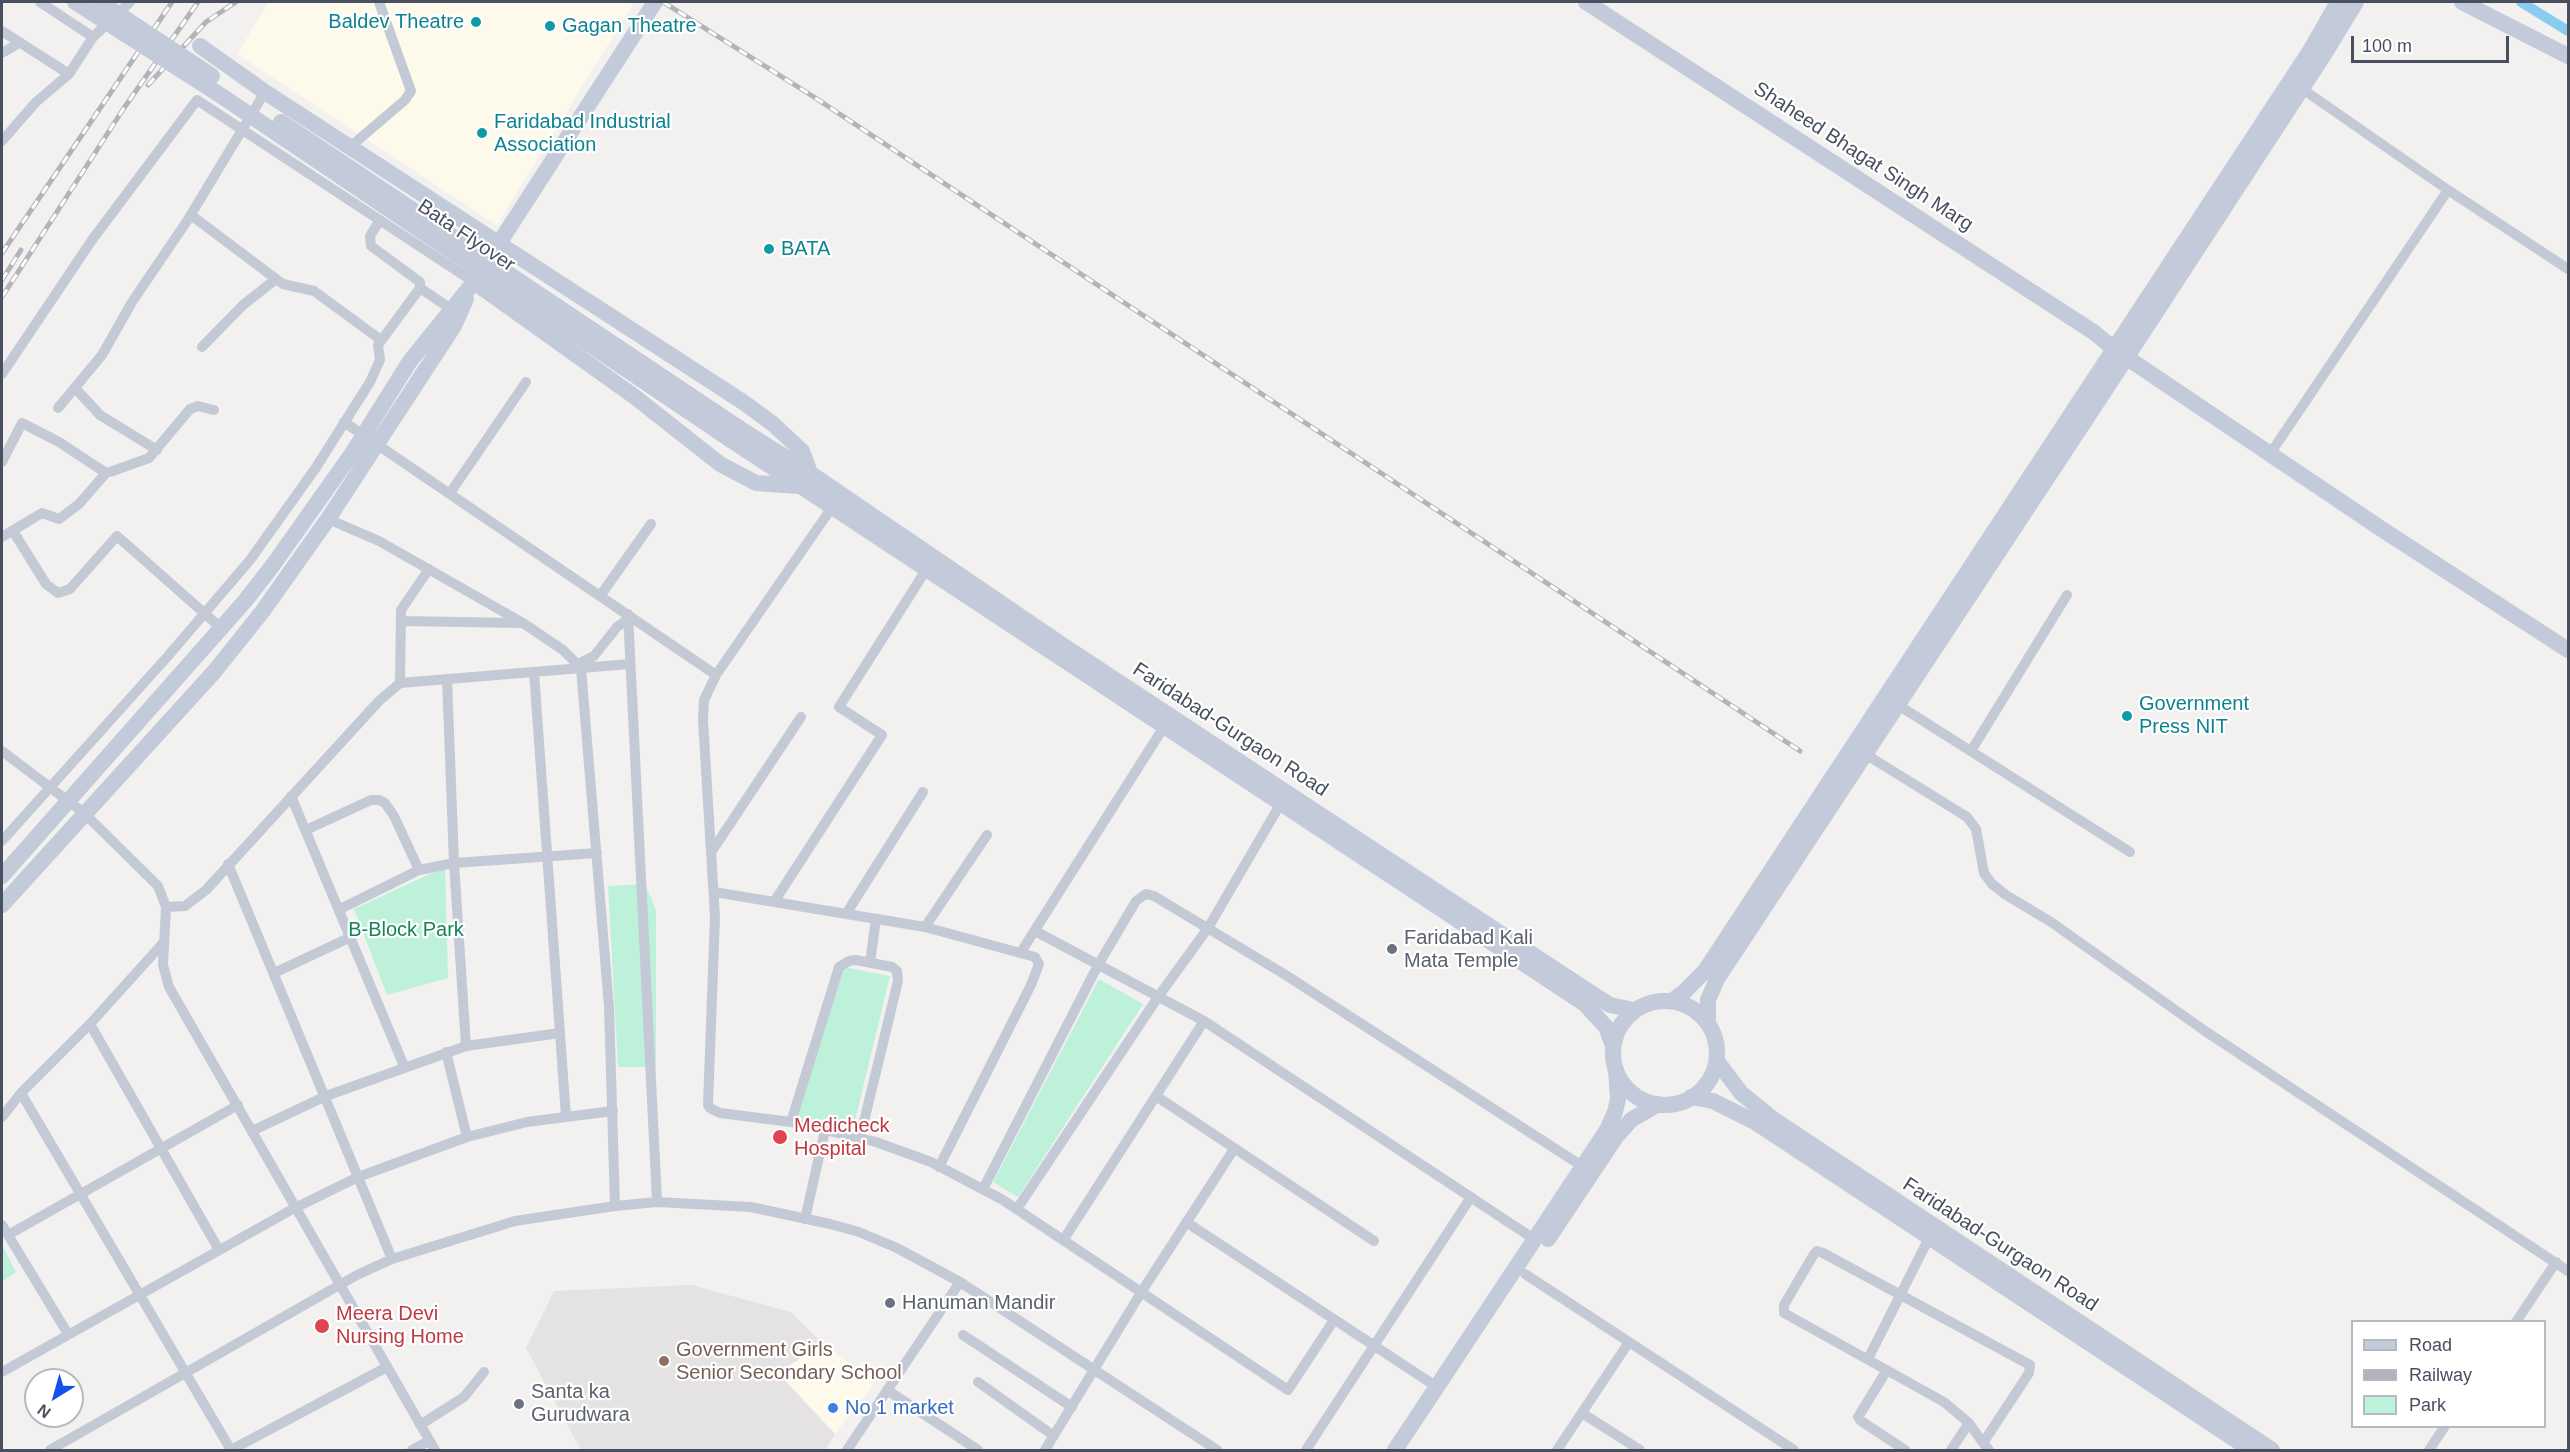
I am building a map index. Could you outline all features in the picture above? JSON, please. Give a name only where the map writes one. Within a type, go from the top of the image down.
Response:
[{"type":"street","points":[[40,2],[93,37]]},
{"type":"street","name":"Bata Flyover","points":[[75,2],[837,500]]},
{"type":"street","name":"Bata Flyover","points":[[100,2],[735,434]]},
{"type":"street","points":[[2,141],[36,102],[69,74],[93,37],[130,2]]},
{"type":"street","points":[[350,147],[405,100],[411,91],[379,2]]},
{"type":"street","points":[[2,905],[214,672],[262,612],[328,519],[410,361],[474,282],[655,2]]},
{"type":"street","name":"Shaheed Bhagat Singh Marg","points":[[1586,2],[2095,333],[2120,353],[2270,454],[2568,650]]},
{"type":"street","points":[[2296,85],[2338,2]]},
{"type":"street","points":[[1671,1000],[1684,992],[1705,970],[2120,353],[2296,85],[2356,2]]},
{"type":"street","points":[[2462,2],[2568,56]]},
{"type":"street","points":[[2,31],[69,74]]},
{"type":"street","points":[[2,53],[19,43]]},
{"type":"street","points":[[2,374],[92,240],[197,100],[474,282],[635,397],[720,464],[756,483],[805,479],[802,451],[773,424],[265,92],[200,46]]},
{"type":"street","points":[[2296,85],[2448,190],[2568,268]]},
{"type":"street","points":[[58,408],[102,355],[132,302],[191,215],[265,92]]},
{"type":"street","points":[[2270,454],[2448,190]]},
{"type":"street","points":[[191,215],[283,284],[314,291],[381,340]]},
{"type":"street","points":[[2,841],[205,615],[250,560],[315,469],[369,382],[380,360],[378,349],[381,340],[420,288],[420,282],[371,246],[370,236],[380,220]]},
{"type":"street","points":[[202,347],[243,305],[276,279]]},
{"type":"street","points":[[2,876],[221,628],[273,565],[454,326],[474,282]]},
{"type":"street","points":[[420,288],[451,309]]},
{"type":"street","points":[[1708,1023],[1708,1000],[1717,979],[1898,705],[2120,353]]},
{"type":"street","points":[[450,494],[526,382]]},
{"type":"street","points":[[75,388],[100,415],[158,450]]},
{"type":"street","points":[[2,537],[42,513],[59,519],[79,504],[106,473],[138,464],[149,458],[190,409],[198,406],[214,410]]},
{"type":"street","points":[[344,422],[716,675]]},
{"type":"street","points":[[2,462],[22,423],[59,442],[106,473]]},
{"type":"street","points":[[837,500],[716,675],[704,700],[703,720],[715,917],[708,1105],[713,1111],[720,1113],[791,1122],[860,1138],[939,1167],[983,1189],[1064,1239],[1288,1390],[1334,1320]]},
{"type":"street","name":"Faridabad-Gurgaon Road","points":[[837,500],[926,570],[1610,1005],[1634,1010]]},
{"type":"street","name":"Faridabad-Gurgaon Road","points":[[837,500],[1064,646],[1281,803],[1585,1004],[1606,1027],[1613,1046]]},
{"type":"street","points":[[328,519],[379,541],[523,623],[563,650],[579,666],[609,1007],[615,1206]]},
{"type":"street","points":[[600,596],[651,524]]},
{"type":"street","points":[[13,531],[53,591],[63,593],[70,589],[117,536],[221,628]]},
{"type":"street","points":[[400,683],[401,610],[429,569]]},
{"type":"street","points":[[774,902],[882,735],[839,706],[926,570]]},
{"type":"street","points":[[1971,751],[2067,596]]},
{"type":"street","points":[[628,617],[657,1202]]},
{"type":"street","points":[[579,666],[594,656],[616,627],[628,617]]},
{"type":"street","points":[[401,621],[523,623]]},
{"type":"street","points":[[166,907],[185,906],[193,902],[379,701],[400,683],[579,666],[630,664]]},
{"type":"street","points":[[534,672],[566,1117]]},
{"type":"street","points":[[447,679],[454,863],[466,1046]]},
{"type":"street","points":[[1898,705],[2130,852]]},
{"type":"street","points":[[712,851],[801,717]]},
{"type":"street","points":[[1022,952],[1167,722]]},
{"type":"street","points":[[2,751],[84,813],[158,886],[166,907],[163,964],[169,987],[432,1446],[412,1450]]},
{"type":"street","points":[[1865,754],[1967,817],[1976,829],[1984,873],[1992,884],[2006,895],[2051,922],[2205,1031],[2568,1271]]},
{"type":"street","points":[[846,914],[923,792]]},
{"type":"street","points":[[291,796],[404,1066]]},
{"type":"street","points":[[306,830],[371,800],[379,800],[385,803],[394,816],[419,870]]},
{"type":"street","points":[[1017,1209],[1158,997],[1208,928],[1281,803]]},
{"type":"street","points":[[925,927],[987,835]]},
{"type":"street","points":[[340,909],[419,870],[454,863],[597,853]]},
{"type":"street","points":[[228,864],[392,1259]]},
{"type":"street","points":[[714,892],[925,927],[1035,957],[1039,964],[939,1167]]},
{"type":"street","points":[[983,1189],[1098,965],[1136,901],[1146,894],[1154,896],[1284,974],[1582,1166]]},
{"type":"street","points":[[870,963],[876,919]]},
{"type":"street","points":[[1035,931],[1204,1021],[1534,1239]]},
{"type":"street","points":[[274,973],[351,937]]},
{"type":"street","points":[[2,1117],[21,1092],[90,1023],[164,942]]},
{"type":"street","points":[[791,1122],[839,967],[849,961],[892,967],[897,970],[898,981],[860,1138]]},
{"type":"street","points":[[1395,1450],[1607,1130],[1618,1099],[1613,1046],[1620,1026],[1634,1010],[1652,1002],[1671,1000],[1692,1007],[1708,1023],[1716,1040],[1717,1061],[1710,1079],[1692,1097],[1678,1103],[1658,1104],[1638,1098],[1623,1084],[1616,1069]]},
{"type":"street","points":[[1064,1239],[1204,1021]]},
{"type":"street","points":[[90,1023],[219,1250]]},
{"type":"street","points":[[252,1131],[326,1096],[446,1052],[466,1046],[560,1033]]},
{"type":"street","points":[[446,1052],[467,1137]]},
{"type":"street","name":"Faridabad-Gurgaon Road","points":[[1717,1061],[1741,1093],[1773,1119],[2272,1450]]},
{"type":"street","points":[[21,1092],[231,1450],[387,1367]]},
{"type":"street","points":[[1156,1096],[1374,1241]]},
{"type":"street","name":"Faridabad-Gurgaon Road","points":[[1692,1097],[1713,1101],[1755,1122],[2251,1450]]},
{"type":"street","points":[[1408,1450],[1616,1137],[1631,1120],[1658,1104]]},
{"type":"street","points":[[8,1235],[238,1105]]},
{"type":"street","points":[[2,1372],[296,1207],[357,1177],[467,1137],[527,1122],[613,1111]]},
{"type":"street","points":[[805,1219],[825,1130]]},
{"type":"street","points":[[1045,1450],[1142,1291],[1234,1149]]},
{"type":"street","points":[[1306,1450],[1471,1197]]},
{"type":"street","points":[[50,1450],[357,1275],[392,1259],[515,1221],[657,1202],[751,1207],[859,1232],[897,1248],[960,1282],[1217,1450]]},
{"type":"street","points":[[1186,1222],[1437,1387]]},
{"type":"street","points":[[2,1225],[68,1334]]},
{"type":"street","points":[[1868,1359],[1929,1238]]},
{"type":"street","points":[[1817,1251],[2030,1365],[2029,1373],[1986,1447],[1969,1423],[1944,1402],[1868,1359],[1784,1313],[1784,1305],[1817,1251]]},
{"type":"street","points":[[2517,1320],[2556,1263]]},
{"type":"street","points":[[1525,1274],[1789,1449]]},
{"type":"street","points":[[847,1450],[960,1282]]},
{"type":"street","points":[[963,1335],[1072,1407]]},
{"type":"street","points":[[1557,1450],[1629,1342]]},
{"type":"street","points":[[1887,1370],[1858,1417],[1905,1450]]},
{"type":"street","points":[[420,1425],[458,1402],[484,1372]]},
{"type":"street","points":[[978,1382],[1054,1436]]},
{"type":"street","points":[[887,1390],[978,1450]]},
{"type":"street","points":[[1582,1413],[1640,1450]]},
{"type":"street","points":[[1951,1450],[1969,1423]]},
{"type":"street","points":[[2429,1450],[2444,1428]]},
{"type":"shaded area","points":[[269,2],[634,2],[497,225],[237,54]]},
{"type":"shaded area","name":"Government Girls Senior Secondary School","points":[[692,1285],[790,1312],[823,1343],[778,1373],[835,1434],[825,1450],[581,1450],[526,1348],[554,1291]]},
{"type":"shaded area","name":"No 1 market","points":[[823,1343],[874,1383],[835,1434],[778,1373]]},
{"type":"green space","name":"B-Block Park","points":[[445,867],[448,978],[387,995],[354,909]]},
{"type":"green space","points":[[645,884],[656,910],[656,1067],[618,1067],[608,886]]},
{"type":"green space","points":[[844,967],[890,976],[853,1129],[797,1117]]},
{"type":"green space","points":[[1099,979],[1143,1004],[1018,1197],[993,1182]]},
{"type":"green space","points":[[2,1245],[16,1272],[2,1282]]},
{"type":"waterway","points":[[2521,2],[2568,31]]},
{"type":"railway","points":[[2,253],[172,2]]},
{"type":"railway","points":[[2,297],[124,108],[198,2]]},
{"type":"railway","points":[[148,85],[206,22],[236,2]]},
{"type":"railway","points":[[663,2],[814,97],[1800,751]]},
{"type":"railway","points":[[2,280],[21,250]]},
{"type":"place","name":"Baldev Theatre","points":[[476,22]]},
{"type":"place","name":"Gagan Theatre","points":[[550,26]]},
{"type":"place","name":"Faridabad Industrial Association","points":[[482,133]]},
{"type":"place","name":"BATA","points":[[769,249]]},
{"type":"place","name":"Government Press NIT","points":[[2127,716]]},
{"type":"place","name":"Faridabad Kali Mata Temple","points":[[1392,949]]},
{"type":"place","name":"Medicheck Hospital","points":[[780,1137]]},
{"type":"place","name":"Hanuman Mandir","points":[[890,1303]]},
{"type":"place","name":"Meera Devi Nursing Home","points":[[322,1326]]},
{"type":"place","name":"Government Girls Senior Secondary School","points":[[664,1361]]},
{"type":"place","name":"Santa ka Gurudwara","points":[[519,1404]]},
{"type":"place","name":"No 1 market","points":[[833,1408]]}]
